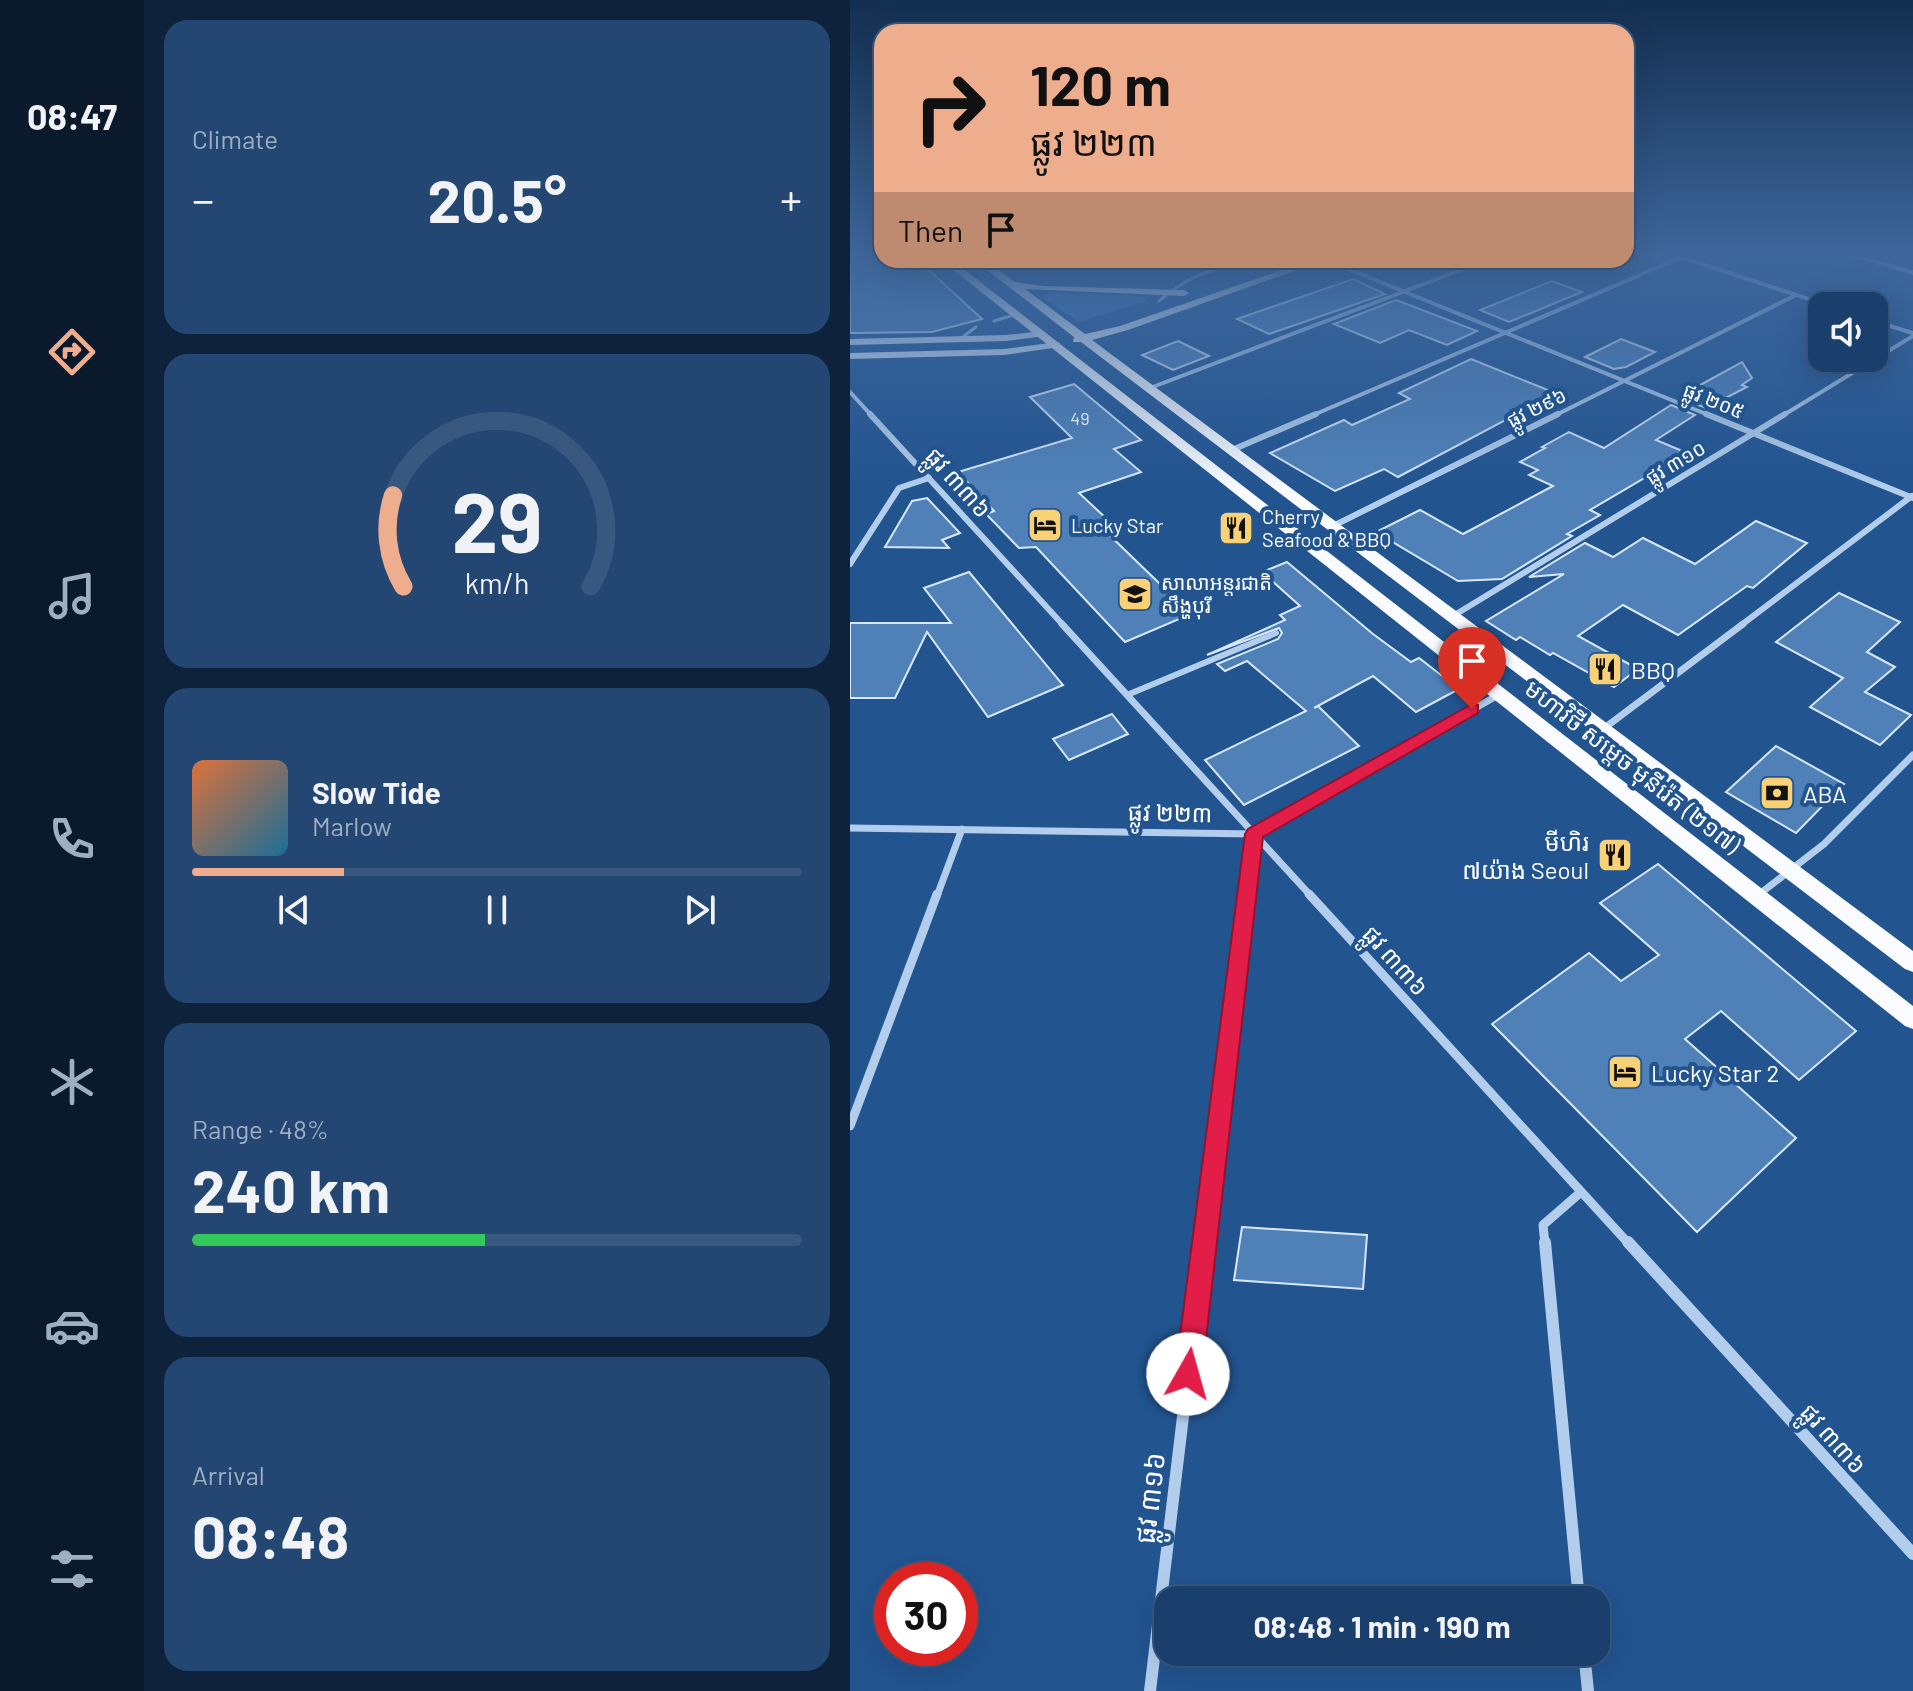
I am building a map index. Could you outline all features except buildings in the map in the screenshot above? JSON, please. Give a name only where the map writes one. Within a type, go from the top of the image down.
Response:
[{"type":"main road","name":"មហាវិថី សម្តេច មុនីរ៉េត (២១៧)","points":[[1038,331],[1913,1019]]},
{"type":"main road","points":[[850,342],[960,339],[1057,331]]},
{"type":"main road","name":"មហាវិថី សម្តេច មុនីរ៉េត (២១៧)","points":[[1075,331],[1913,963]]},
{"type":"main road","points":[[850,356],[1004,352],[1057,345],[1109,331]]},
{"type":"street","points":[[1150,388],[1299,331]]},
{"type":"street","name":"ផ្លូវ ២០៥","points":[[1501,331],[1912,497]]},
{"type":"street","points":[[1232,450],[1511,331]]},
{"type":"street","name":"ផ្លូវ ២៩៦","points":[[1333,526],[1724,331]]},
{"type":"street","name":"ផ្លូវ ៣១០","points":[[1453,616],[1913,335]]},
{"type":"street","name":"ផ្លូវ ៣៣៦","points":[[851,394],[1913,1554]]},
{"type":"street","points":[[850,564],[899,488],[929,478]]},
{"type":"street","points":[[1603,729],[1912,497]]},
{"type":"street","points":[[1254,834],[1500,694]]},
{"type":"street","points":[[1757,896],[1824,844],[1913,755]]},
{"type":"street","name":"ផ្លូវ ២២៣","points":[[850,828],[1254,834]]},
{"type":"street","points":[[850,1126],[962,829]]},
{"type":"street","name":"ផ្លូវ ៣១៦","points":[[1150,1691],[1254,834]]},
{"type":"street","points":[[1578,1586],[1543,1225],[1581,1192]]},
{"type":"street","points":[[1585,1666],[1588,1691]]},
{"type":"lane","points":[[960,339],[971,331]]},
{"type":"lane","points":[[1127,695],[1276,633]]},
{"type":"place","name":"Lucky Star","points":[[1045,525]]},
{"type":"place","name":"Cherry Seafood & BBQ","points":[[1236,528]]},
{"type":"place","name":"សាលាអន្តរជាតិ សឹង្ហបុរី","points":[[1135,594]]},
{"type":"place","name":"BBQ","points":[[1605,669]]},
{"type":"place","name":"ABA","points":[[1777,793]]},
{"type":"place","name":"មីហិរ ៧យ៉ាង Seoul","points":[[1615,855]]},
{"type":"place","name":"Lucky Star 2","points":[[1625,1072]]},
{"type":"route","points":[[1188,1374],[1254,834],[1472,709]]}]
